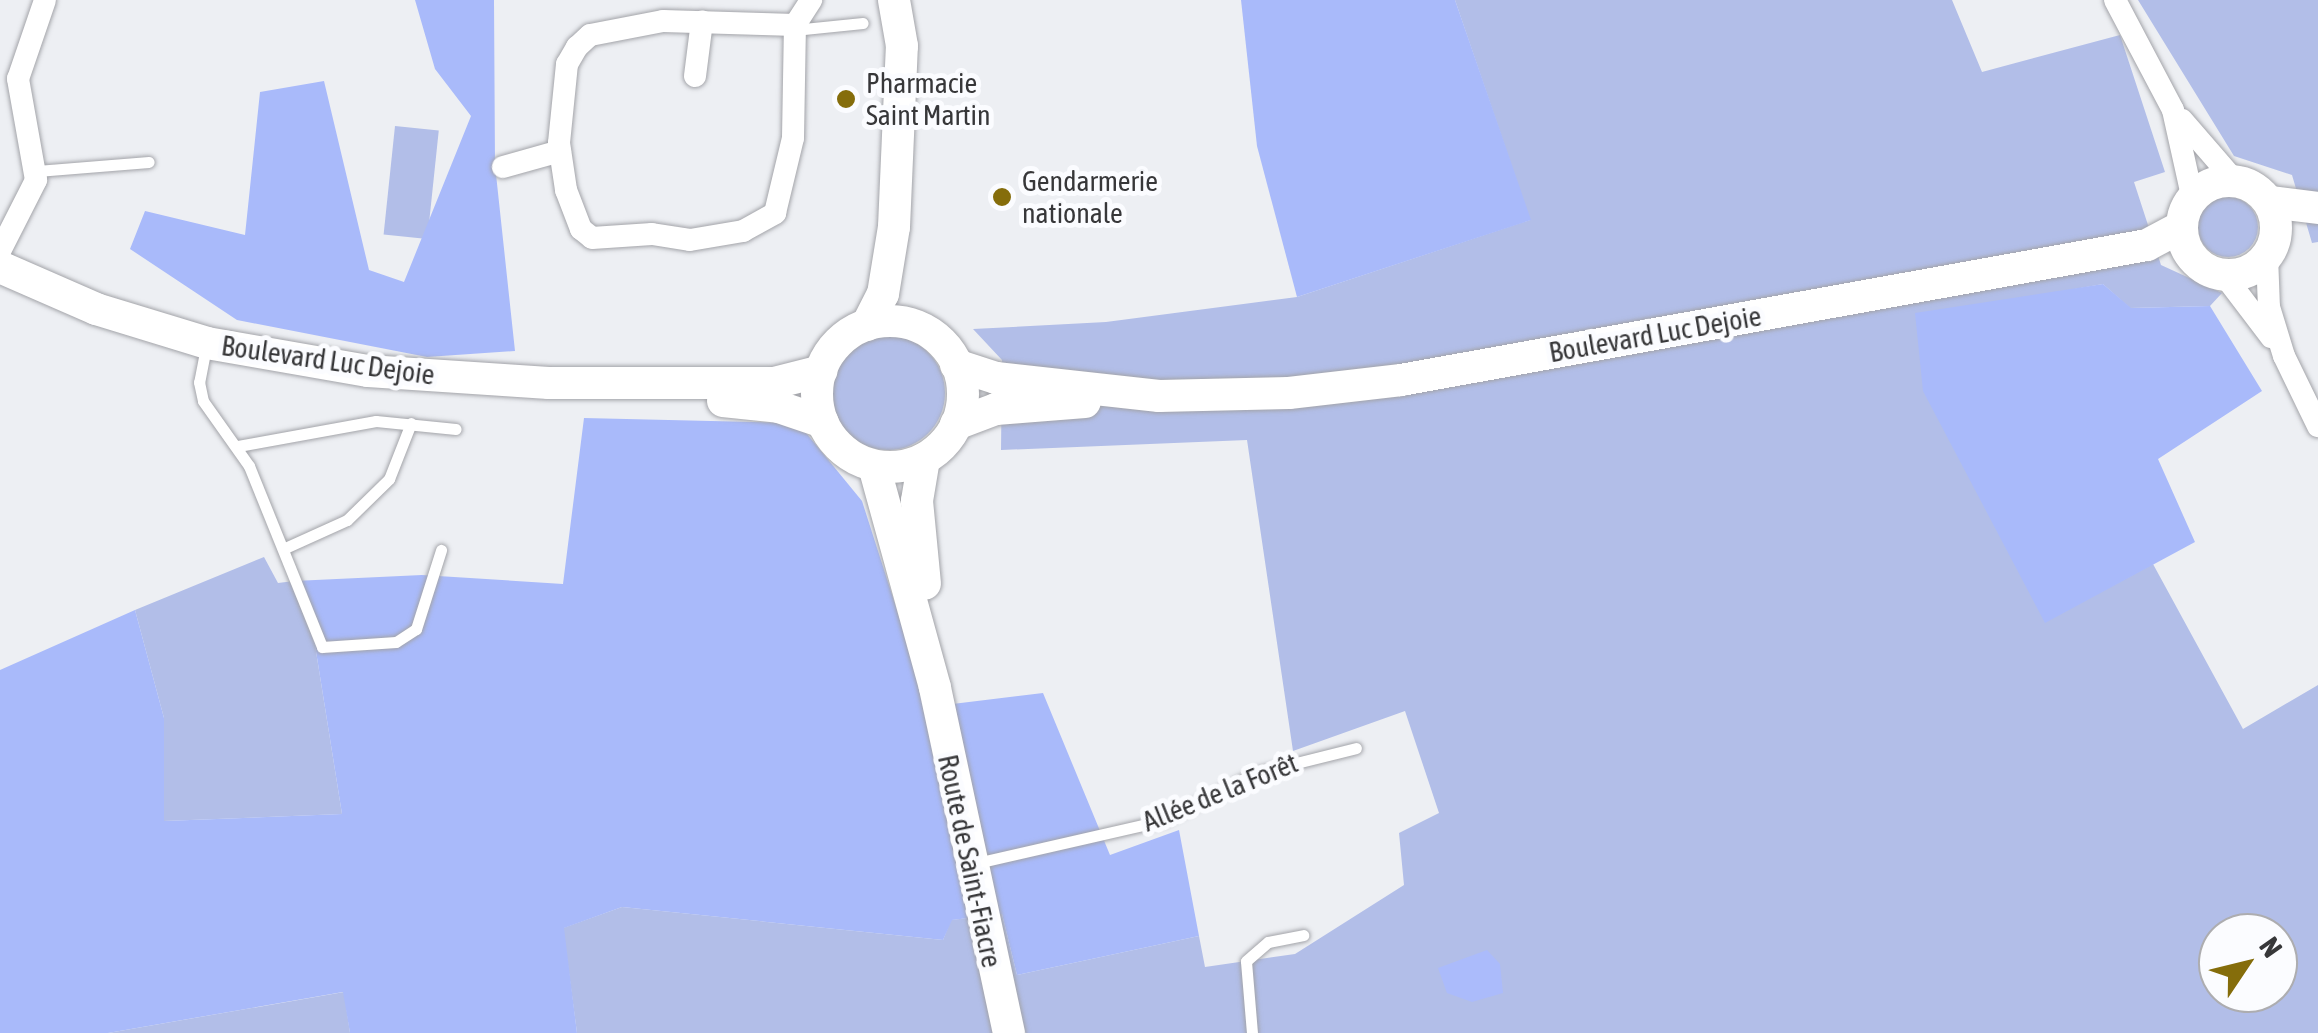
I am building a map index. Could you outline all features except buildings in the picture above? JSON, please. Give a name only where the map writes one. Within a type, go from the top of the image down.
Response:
[{"type":"main road","points":[[894,0],[902,46]]},
{"type":"main road","points":[[868,325],[883,294],[894,227],[902,46],[914,0]]},
{"type":"main road","points":[[2271,230],[2234,180],[2211,183],[2188,226],[2224,275],[2248,272],[2271,230],[2318,211]]},
{"type":"main road","name":"Boulevard Luc Dejoie","points":[[956,424],[996,410],[1159,396],[1289,393],[1401,380],[2147,245],[2188,226]]},
{"type":"main road","points":[[894,227],[924,329],[956,364],[962,402],[956,424],[924,459],[874,466],[842,449],[823,422],[821,370],[837,343],[868,325],[898,322],[924,329]]},
{"type":"main road","name":"Boulevard Luc Dejoie","points":[[0,267],[96,309],[207,343],[368,371],[779,407],[823,422]]},
{"type":"main road","name":"Boulevard Luc Dejoie","points":[[956,364],[996,378],[1159,396]]},
{"type":"main road","name":"Boulevard Luc Dejoie","points":[[550,384],[774,383],[821,370]]},
{"type":"main road","name":"Route de Saint-Fiacre","points":[[924,459],[917,501],[934,688]]},
{"type":"main road","name":"Route de Saint-Fiacre","points":[[874,466],[934,688],[968,864],[1009,1033]]},
{"type":"street","points":[[0,251],[37,170],[18,78],[45,0]]},
{"type":"street","points":[[794,27],[702,21],[590,35],[567,64],[560,151],[573,212],[592,238],[652,234],[690,240],[758,225],[775,213],[786,185],[794,27],[812,0]]},
{"type":"street","points":[[2114,0],[2173,110],[2234,180]]},
{"type":"street","points":[[695,76],[702,21]]},
{"type":"street","points":[[2173,110],[2188,226]]},
{"type":"street","points":[[503,167],[560,151]]},
{"type":"street","points":[[2271,230],[2270,307],[2284,356],[2318,426]]},
{"type":"street","points":[[2224,275],[2284,356]]},
{"type":"lane","points":[[794,27],[863,23]]},
{"type":"lane","points":[[37,170],[150,162]]},
{"type":"lane","points":[[207,343],[200,392],[238,446],[322,646],[396,642],[416,629],[441,550]]},
{"type":"lane","points":[[238,446],[323,428],[411,422],[456,429]]},
{"type":"lane","points":[[284,548],[347,520],[389,479],[411,422]]},
{"type":"lane","name":"Allée de la Forêt","points":[[968,864],[1164,820],[1256,773],[1356,748]]},
{"type":"lane","points":[[1252,1033],[1246,961],[1268,942],[1303,935]]},
{"type":"shaded area","points":[[415,0],[494,0],[495,165],[515,351],[427,357],[237,320],[130,249],[145,211],[245,235],[260,92],[324,81],[369,270],[404,282],[471,116],[435,69]]},
{"type":"shaded area","points":[[1241,0],[1455,0],[1531,220],[1297,297],[1257,146]]},
{"type":"shaded area","points":[[1455,0],[1952,0],[1982,72],[2120,35],[2165,172],[2134,182],[2161,265],[2222,293],[2210,306],[2130,308],[2103,284],[2041,295],[2045,622],[2153,564],[2243,729],[2318,685],[2318,1033],[577,1033],[563,928],[622,907],[943,940],[951,920],[1002,914],[1017,975],[1199,936],[1205,967],[1295,954],[1404,885],[1399,833],[1439,813],[1405,711],[1293,751],[1247,440],[1001,450],[1002,360],[973,329],[1106,322],[1297,297],[1530,220]]},
{"type":"shaded area","points":[[2138,0],[2318,0],[2318,242],[2312,243],[2292,175],[2234,156]]},
{"type":"shaded area","points":[[395,126],[439,131],[427,239],[384,234]]},
{"type":"shaded area","points":[[2228,197],[2250,205],[2258,227],[2250,249],[2228,257],[2206,249],[2198,227],[2206,205]]},
{"type":"shaded area","points":[[2103,284],[2131,308],[2210,306],[2262,391],[2158,459],[2195,542],[2045,623],[1923,391],[1915,313]]},
{"type":"shaded area","points":[[888,336],[910,340],[928,353],[941,371],[945,393],[941,415],[928,433],[910,446],[888,450],[866,446],[848,433],[835,415],[831,393],[835,371],[848,353],[866,340]]},
{"type":"shaded area","points":[[584,418],[798,423],[862,501],[928,707],[1043,693],[1110,855],[1179,830],[1199,936],[1017,975],[1002,914],[952,920],[943,940],[622,907],[564,928],[577,1033],[350,1033],[343,992],[108,1033],[0,1033],[0,670],[135,610],[164,718],[164,821],[342,814],[315,645],[294,581],[422,575],[563,584]]},
{"type":"shaded area","points":[[264,557],[278,583],[294,581],[315,645],[342,814],[164,821],[164,718],[135,610]]},
{"type":"shaded area","points":[[1487,950],[1500,964],[1503,993],[1472,1002],[1447,993],[1438,968]]},
{"type":"shaded area","points":[[344,992],[350,1033],[108,1033]]},
{"type":"place","name":"Pharmacie Saint Martin","points":[[846,99]]},
{"type":"place","name":"Gendarmerie nationale","points":[[1002,197]]}]
